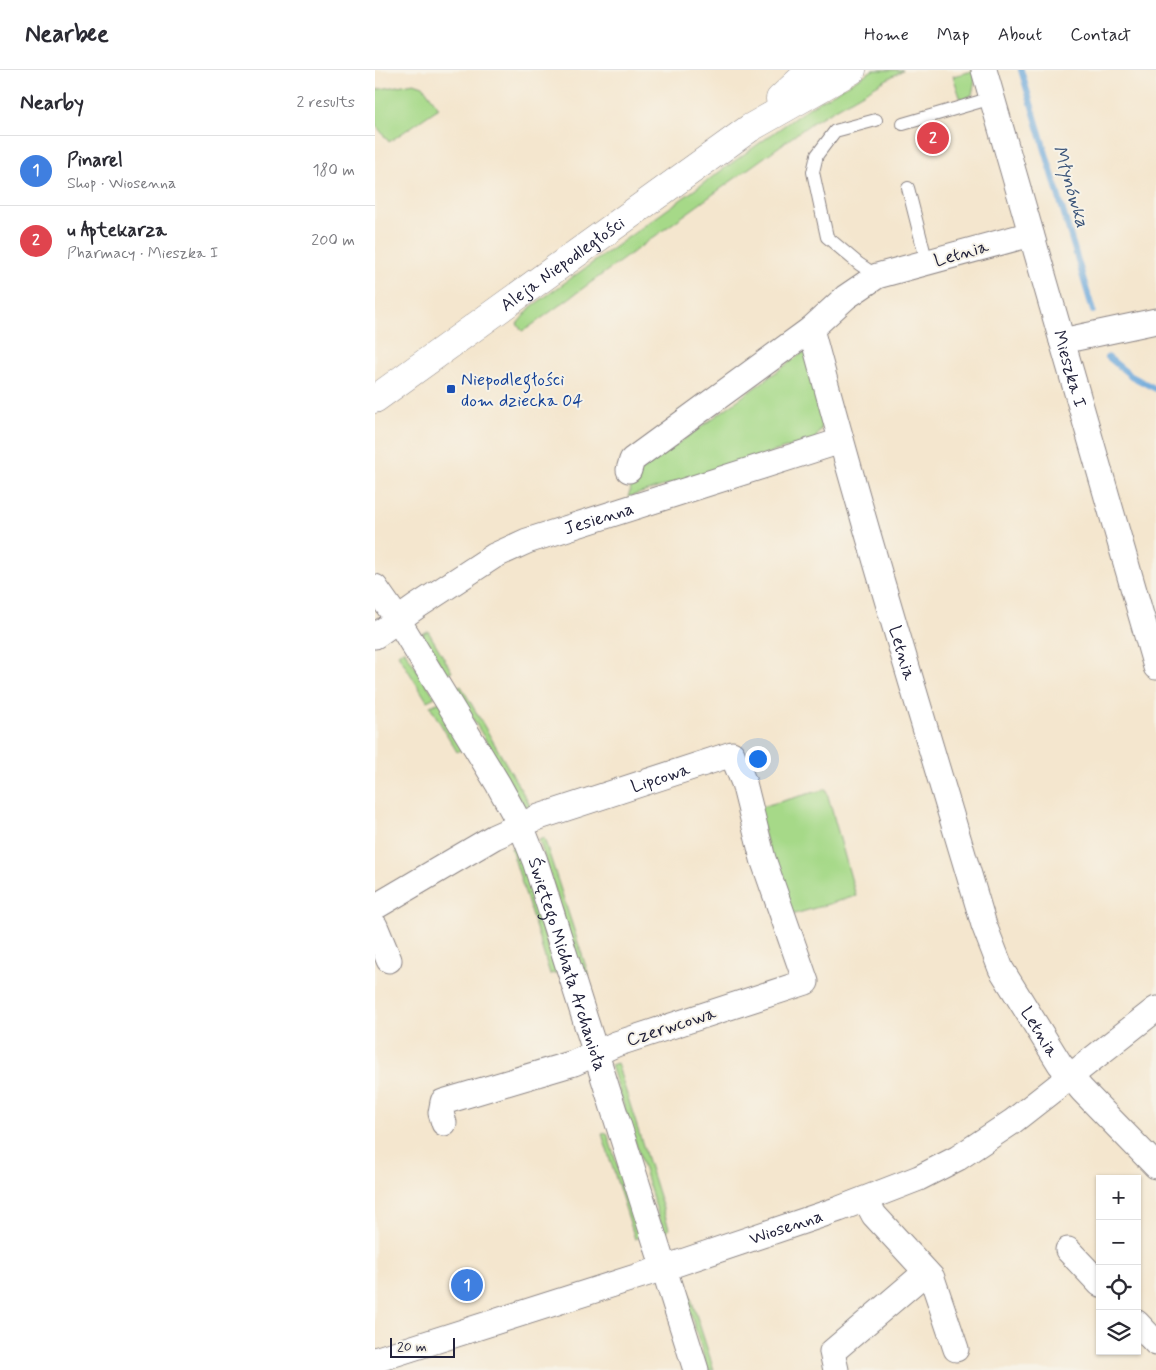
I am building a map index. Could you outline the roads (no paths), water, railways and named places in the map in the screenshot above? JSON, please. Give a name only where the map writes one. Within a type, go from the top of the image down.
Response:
[{"type":"street","name":"Aleja Niepodległości","points":[[750,128],[811,70]]},
{"type":"street","name":"Aleja Niepodległości","points":[[375,399],[750,128],[852,70]]},
{"type":"street","name":"Mieszka I","points":[[984,70],[1031,234],[1069,339],[1156,667]]},
{"type":"street","name":"Letnia","points":[[1031,234],[877,276],[847,297],[811,329],[841,441],[901,648],[986,930],[1001,969],[1060,1064],[1156,1166]]},
{"type":"street","points":[[1069,339],[1156,321]]},
{"type":"street","points":[[629,470],[632,460],[811,329]]},
{"type":"street","name":"Jesienna","points":[[375,636],[494,556],[527,541],[841,441]]},
{"type":"street","name":"Świętego Michała Archanioła","points":[[375,587],[398,620],[498,784],[521,826],[535,861],[696,1370]]},
{"type":"street","name":"Lipcowa","points":[[375,907],[494,837],[539,817],[732,754],[744,783],[763,859],[806,982]]},
{"type":"street","points":[[375,926],[389,960]]},
{"type":"street","name":"Czerwcowa","points":[[444,1123],[441,1113],[443,1102],[574,1063],[616,1044],[806,982]]},
{"type":"street","name":"Wiosenna","points":[[375,1360],[664,1268],[866,1200],[919,1178],[958,1158],[1012,1122],[1156,1009]]},
{"type":"street","points":[[866,1200],[874,1215],[932,1278],[956,1349]]},
{"type":"street","points":[[1069,1250],[1096,1280]]},
{"type":"street","points":[[836,1370],[832,1352],[927,1272]]},
{"type":"street","points":[[1141,1328],[1156,1343]]},
{"type":"lane","points":[[903,124],[992,98]]},
{"type":"lane","points":[[876,120],[835,132],[817,155],[813,172],[827,237],[859,264],[877,276]]},
{"type":"lane","points":[[908,188],[927,263]]},
{"type":"waterway","name":"Młynówka","points":[[1021,70],[1093,311]]},
{"type":"waterway","name":"Młynówka","points":[[1108,357],[1131,376],[1156,389]]},
{"type":"place","name":"u Aptekarza","points":[[933,138]]},
{"type":"place","name":"Niepodległości dom dziecka 04","points":[[451,389]]},
{"type":"place","name":"Pinarel","points":[[467,1285]]}]
